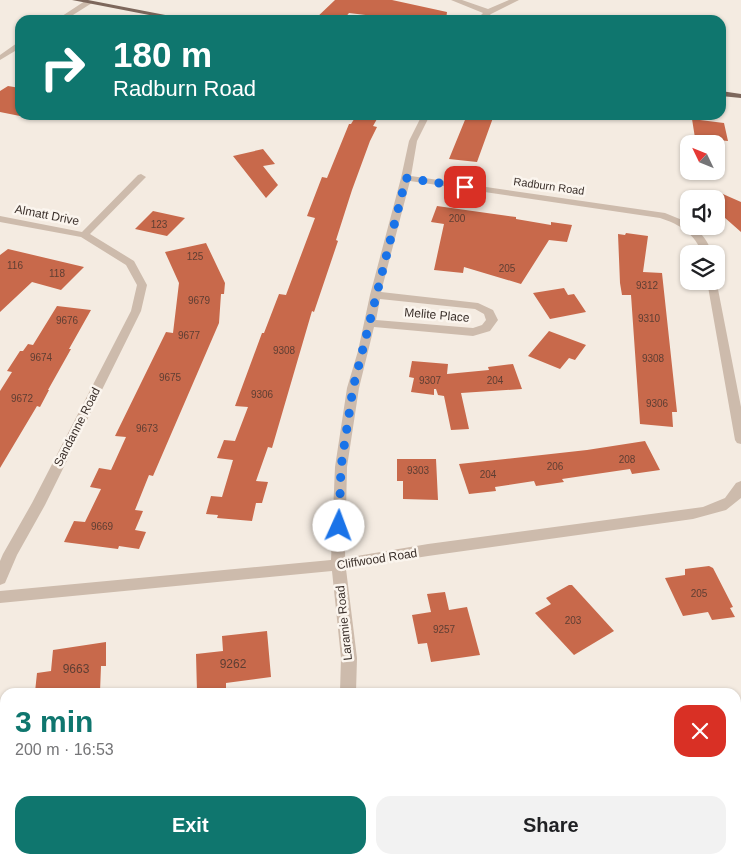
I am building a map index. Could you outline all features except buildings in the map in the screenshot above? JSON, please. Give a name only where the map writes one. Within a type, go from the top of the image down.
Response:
[{"type":"main road","points":[[76,0],[158,15]]},
{"type":"main road","points":[[726,94],[741,96]]},
{"type":"street","points":[[455,0],[488,12]]},
{"type":"street","points":[[485,15],[514,0]]},
{"type":"street","points":[[68,15],[88,3]]},
{"type":"street","points":[[0,58],[15,48]]},
{"type":"street","name":"Laramie Road","points":[[348,688],[349,658],[338,566],[341,467],[353,388],[370,323],[375,295],[406,178],[413,141],[424,120]]},
{"type":"street","points":[[84,235],[141,178]]},
{"type":"street","name":"Radburn Road","points":[[406,178],[662,215],[685,226],[702,240],[704,245]]},
{"type":"street","name":"Almatt Drive","points":[[0,220],[84,235],[130,263],[137,273]]},
{"type":"street","name":"Sandanne Road","points":[[0,579],[10,554],[38,505],[136,311],[142,285],[137,273]]},
{"type":"street","points":[[714,290],[741,440]]},
{"type":"street","name":"Melite Place","points":[[370,323],[473,332],[486,328],[492,320],[488,312],[478,306],[375,295]]},
{"type":"street","name":"Cliffwood Road","points":[[0,597],[338,566],[428,550],[673,518],[709,511],[728,504],[737,496],[741,486]]},
{"type":"route","points":[[339,526],[341,467],[353,388],[364,351],[375,295],[406,178],[465,187]]}]
